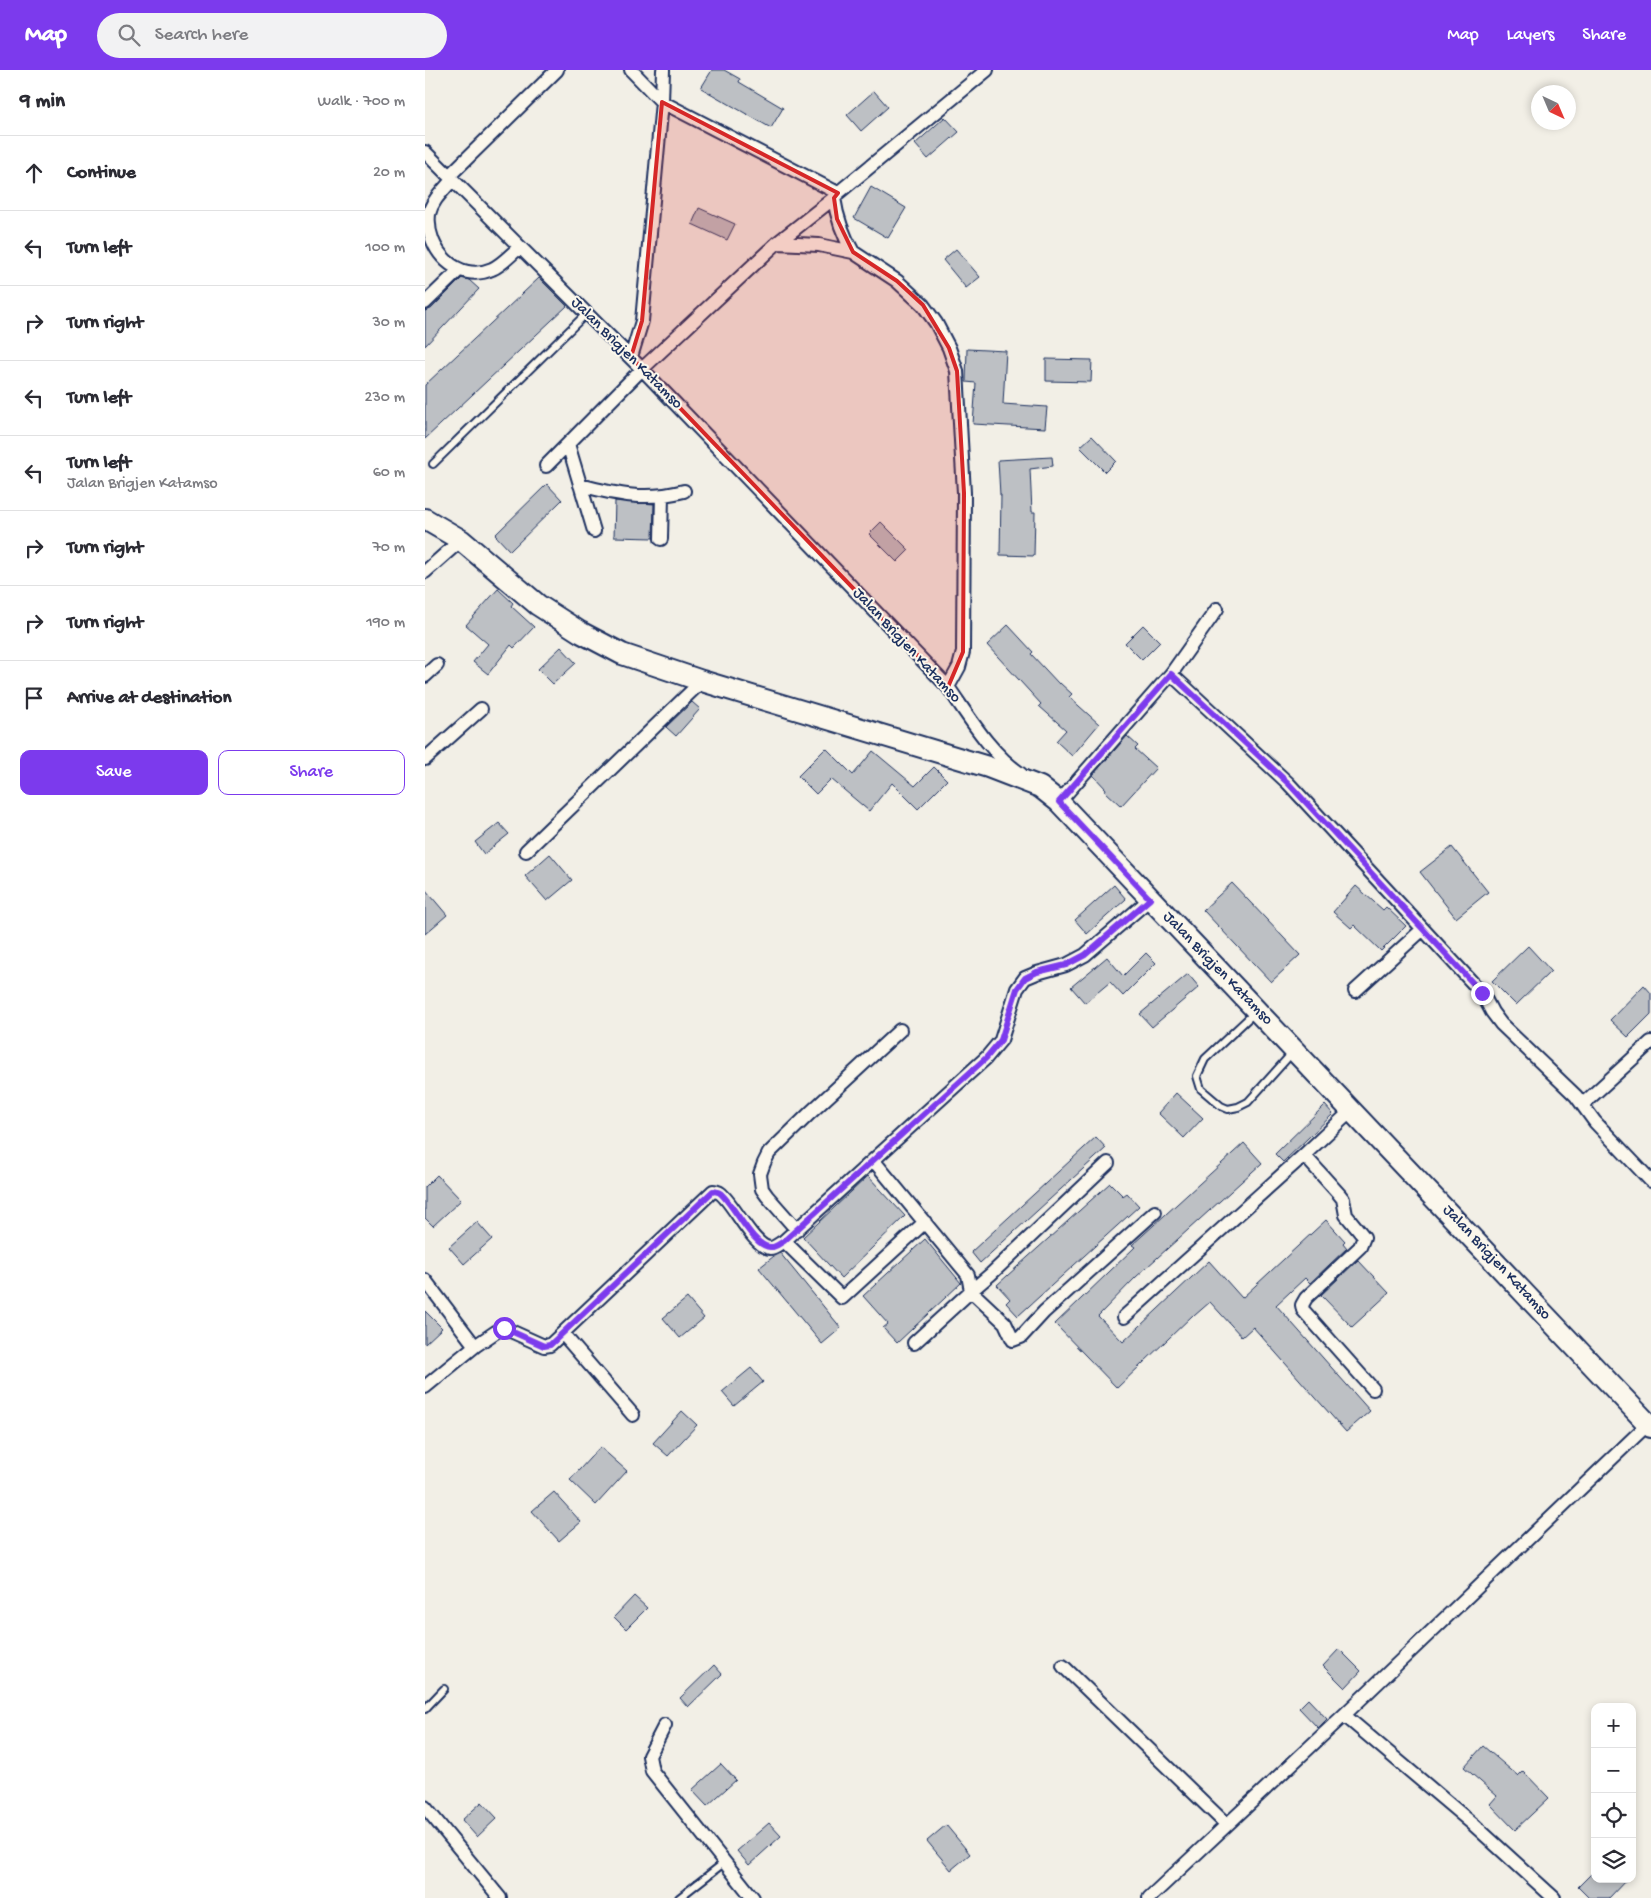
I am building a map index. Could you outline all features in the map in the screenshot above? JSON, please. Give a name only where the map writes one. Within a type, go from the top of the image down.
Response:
[{"type":"main road","points":[[425,519],[461,540],[538,605],[581,632],[622,654],[702,681],[988,767],[1040,788]]},
{"type":"main road","name":"Jalan Brigjen Katamso","points":[[1040,788],[1059,802],[1650,1425]]},
{"type":"street","points":[[519,248],[493,269],[479,272],[459,270],[443,261],[431,245],[427,227],[429,214],[434,202],[451,178],[557,70]]},
{"type":"street","points":[[631,70],[663,102],[836,196]]},
{"type":"street","points":[[631,357],[642,321],[663,102],[663,70]]},
{"type":"street","points":[[547,466],[643,369],[777,243],[987,70]]},
{"type":"street","name":"Jalan Brigjen Katamso","points":[[425,152],[519,248],[643,369],[948,687],[985,740],[1013,769],[1040,788]]},
{"type":"street","points":[[836,196],[837,219],[853,252]]},
{"type":"street","points":[[777,243],[819,245],[853,252],[897,281],[923,305],[936,323],[949,348],[957,372],[964,493],[963,652],[959,667],[948,687]]},
{"type":"street","points":[[425,303],[459,270]]},
{"type":"street","points":[[568,444],[594,531]]},
{"type":"street","points":[[580,485],[624,496],[662,496],[684,490]]},
{"type":"street","points":[[661,539],[662,496]]},
{"type":"street","points":[[425,572],[461,540]]},
{"type":"street","points":[[1059,802],[1171,674],[1217,609]]},
{"type":"street","points":[[425,676],[437,665]]},
{"type":"street","points":[[1171,674],[1288,783],[1482,993],[1496,1019],[1576,1096],[1595,1122],[1651,1181]]},
{"type":"street","points":[[526,851],[702,681]]},
{"type":"street","points":[[425,759],[481,708]]},
{"type":"street","points":[[425,1387],[475,1346],[500,1329],[504,1328],[544,1346],[550,1345],[713,1191],[720,1193],[741,1222],[762,1244],[773,1248],[784,1241],[994,1050],[1001,1040],[1017,989],[1025,978],[1037,972],[1066,965],[1085,955],[1150,899]]},
{"type":"street","points":[[1355,991],[1423,929]]},
{"type":"street","points":[[797,1230],[762,1189],[760,1174],[769,1153],[900,1030]]},
{"type":"street","points":[[1583,1104],[1651,1042]]},
{"type":"street","points":[[1124,1317],[1352,1110]]},
{"type":"street","points":[[1304,1155],[1343,1199],[1346,1215],[1364,1237],[1360,1248],[1306,1298],[1302,1305],[1303,1310],[1373,1389]]},
{"type":"street","points":[[874,1160],[968,1275],[971,1291],[1005,1323],[1013,1340],[1021,1337],[1044,1312],[1155,1212]]},
{"type":"street","points":[[914,1344],[1108,1163]]},
{"type":"street","points":[[784,1241],[842,1298],[925,1222]]},
{"type":"street","points":[[425,1280],[475,1346]]},
{"type":"street","points":[[563,1334],[633,1415]]},
{"type":"street","points":[[1149,1898],[1650,1425]]},
{"type":"street","points":[[1063,1666],[1227,1825]]},
{"type":"street","points":[[1344,1715],[1474,1825],[1554,1898]]},
{"type":"street","points":[[665,1725],[649,1756],[651,1771],[753,1898]]},
{"type":"street","points":[[425,1807],[500,1898]]},
{"type":"lane","points":[[433,464],[587,313]]},
{"type":"lane","points":[[1257,1010],[1205,1059],[1197,1076],[1201,1089],[1221,1106],[1228,1109],[1238,1107],[1248,1102],[1294,1051]]},
{"type":"lane","points":[[425,1709],[444,1689]]},
{"type":"lane","points":[[679,1898],[725,1862]]},
{"type":"highlighted area","points":[[662,102],[838,193],[834,198],[837,219],[853,252],[897,281],[923,305],[949,348],[957,371],[964,493],[963,652],[948,687],[631,357],[642,321]]},
{"type":"building","points":[[712,70],[724,70],[740,79],[739,82],[783,108],[771,128],[701,88]]},
{"type":"building","points":[[874,91],[888,107],[861,131],[847,115]]},
{"type":"building","points":[[945,117],[959,132],[928,159],[915,144]]},
{"type":"building","points":[[871,187],[906,208],[888,238],[854,218]]},
{"type":"building","points":[[699,208],[735,224],[727,240],[692,224]]},
{"type":"building","points":[[956,249],[980,277],[966,288],[943,260]]},
{"type":"building","points":[[462,278],[469,280],[479,289],[425,346],[425,311],[431,309]]},
{"type":"building","points":[[539,278],[567,306],[425,439],[425,385]]},
{"type":"building","points":[[967,349],[1006,351],[1003,404],[1047,407],[1045,428],[973,424],[976,383],[966,382]]},
{"type":"building","points":[[1046,359],[1092,360],[1091,382],[1046,381]]},
{"type":"building","points":[[1092,436],[1116,461],[1105,472],[1080,447]]},
{"type":"building","points":[[1052,457],[1053,466],[1030,469],[1032,512],[1035,512],[1034,556],[1000,555],[1001,495],[998,460]]},
{"type":"building","points":[[547,484],[562,500],[510,551],[495,535]]},
{"type":"building","points":[[615,501],[654,504],[653,538],[614,537]]},
{"type":"building","points":[[881,522],[909,550],[897,562],[869,534]]},
{"type":"building","points":[[498,589],[513,603],[511,606],[534,627],[514,648],[511,645],[488,674],[473,662],[488,644],[466,625]]},
{"type":"building","points":[[1008,625],[1033,652],[1031,654],[1059,684],[1072,694],[1069,697],[1099,724],[1072,756],[1056,741],[1066,730],[1039,706],[1041,704],[987,645]]},
{"type":"building","points":[[1143,625],[1160,642],[1142,660],[1125,643]]},
{"type":"building","points":[[561,647],[576,663],[553,684],[538,669]]},
{"type":"building","points":[[692,702],[700,709],[676,736],[666,727]]},
{"type":"building","points":[[1127,736],[1138,746],[1135,749],[1156,768],[1121,806],[1105,791],[1106,789],[1093,775]]},
{"type":"building","points":[[826,748],[853,775],[873,751],[915,786],[934,767],[947,780],[918,809],[892,783],[869,811],[831,779],[816,794],[798,776]]},
{"type":"building","points":[[499,823],[509,834],[484,854],[475,842]]},
{"type":"building","points":[[1452,847],[1488,892],[1456,918],[1420,872]]},
{"type":"building","points":[[550,854],[572,880],[547,901],[525,876]]},
{"type":"building","points":[[1232,883],[1300,955],[1271,982],[1203,910]]},
{"type":"building","points":[[1114,885],[1126,899],[1087,934],[1075,920]]},
{"type":"building","points":[[1356,886],[1383,910],[1386,907],[1406,926],[1381,951],[1354,925],[1351,928],[1333,912]]},
{"type":"building","points":[[425,889],[447,915],[425,934]]},
{"type":"building","points":[[1528,946],[1551,971],[1516,1005],[1492,981]]},
{"type":"building","points":[[1146,953],[1156,963],[1123,996],[1110,982],[1085,1003],[1071,987],[1107,957],[1123,976]]},
{"type":"building","points":[[1188,974],[1199,987],[1152,1027],[1140,1014]]},
{"type":"building","points":[[1644,985],[1651,993],[1651,1014],[1628,1037],[1610,1020]]},
{"type":"building","points":[[1176,1093],[1203,1118],[1184,1138],[1158,1113]]},
{"type":"building","points":[[1325,1105],[1333,1114],[1283,1162],[1275,1154]]},
{"type":"building","points":[[1096,1137],[1106,1148],[980,1263],[971,1252]]},
{"type":"building","points":[[1244,1143],[1262,1163],[1136,1277],[1098,1316],[1123,1342],[1209,1261],[1242,1298],[1326,1220],[1345,1241],[1343,1243],[1347,1248],[1310,1283],[1305,1278],[1276,1305],[1370,1411],[1346,1432],[1253,1327],[1242,1337],[1210,1302],[1193,1315],[1117,1388],[1055,1324],[1135,1247],[1132,1245]]},
{"type":"building","points":[[437,1175],[461,1200],[433,1226],[425,1218],[425,1187]]},
{"type":"building","points":[[868,1176],[905,1216],[841,1278],[803,1237]]},
{"type":"building","points":[[1110,1183],[1123,1196],[1127,1193],[1139,1206],[1018,1316],[1006,1303],[1010,1299],[997,1285]]},
{"type":"building","points":[[477,1222],[492,1239],[464,1264],[449,1247]]},
{"type":"building","points":[[925,1239],[961,1283],[897,1343],[883,1328],[888,1324],[863,1296]]},
{"type":"building","points":[[780,1253],[841,1328],[822,1344],[759,1268]]},
{"type":"building","points":[[1358,1260],[1389,1293],[1352,1327],[1321,1295]]},
{"type":"building","points":[[687,1298],[704,1318],[680,1338],[663,1318]]},
{"type":"building","points":[[425,1311],[442,1328],[425,1344]]},
{"type":"building","points":[[751,1368],[763,1382],[734,1406],[722,1392]]},
{"type":"building","points":[[682,1411],[697,1425],[668,1456],[653,1443]]},
{"type":"building","points":[[600,1447],[627,1471],[596,1505],[570,1480]]},
{"type":"building","points":[[554,1492],[581,1522],[559,1541],[532,1511]]},
{"type":"building","points":[[634,1596],[647,1608],[626,1629],[614,1617]]},
{"type":"building","points":[[1339,1649],[1361,1671],[1345,1688],[1323,1666]]},
{"type":"building","points":[[714,1665],[722,1674],[688,1707],[680,1698]]},
{"type":"building","points":[[1308,1699],[1327,1719],[1318,1728],[1299,1708]]},
{"type":"building","points":[[1483,1746],[1518,1776],[1523,1771],[1549,1798],[1515,1830],[1490,1804],[1497,1796],[1464,1767]]},
{"type":"building","points":[[721,1764],[736,1780],[707,1806],[692,1790]]},
{"type":"building","points":[[482,1802],[497,1818],[477,1837],[462,1820]]},
{"type":"building","points":[[769,1823],[781,1836],[749,1865],[737,1851]]},
{"type":"building","points":[[946,1825],[970,1854],[951,1870],[927,1841]]},
{"type":"building","points":[[1591,1874],[1591,1883],[1623,1883],[1609,1898],[1589,1898],[1578,1887]]},
{"type":"route","points":[[504,1328],[544,1346],[554,1343],[713,1191],[720,1193],[741,1222],[762,1244],[773,1248],[784,1241],[986,1058],[1001,1040],[1016,998],[1017,989],[1025,978],[1037,972],[1066,965],[1085,955],[1150,899],[1059,802],[1171,674],[1288,783],[1482,993]]}]
